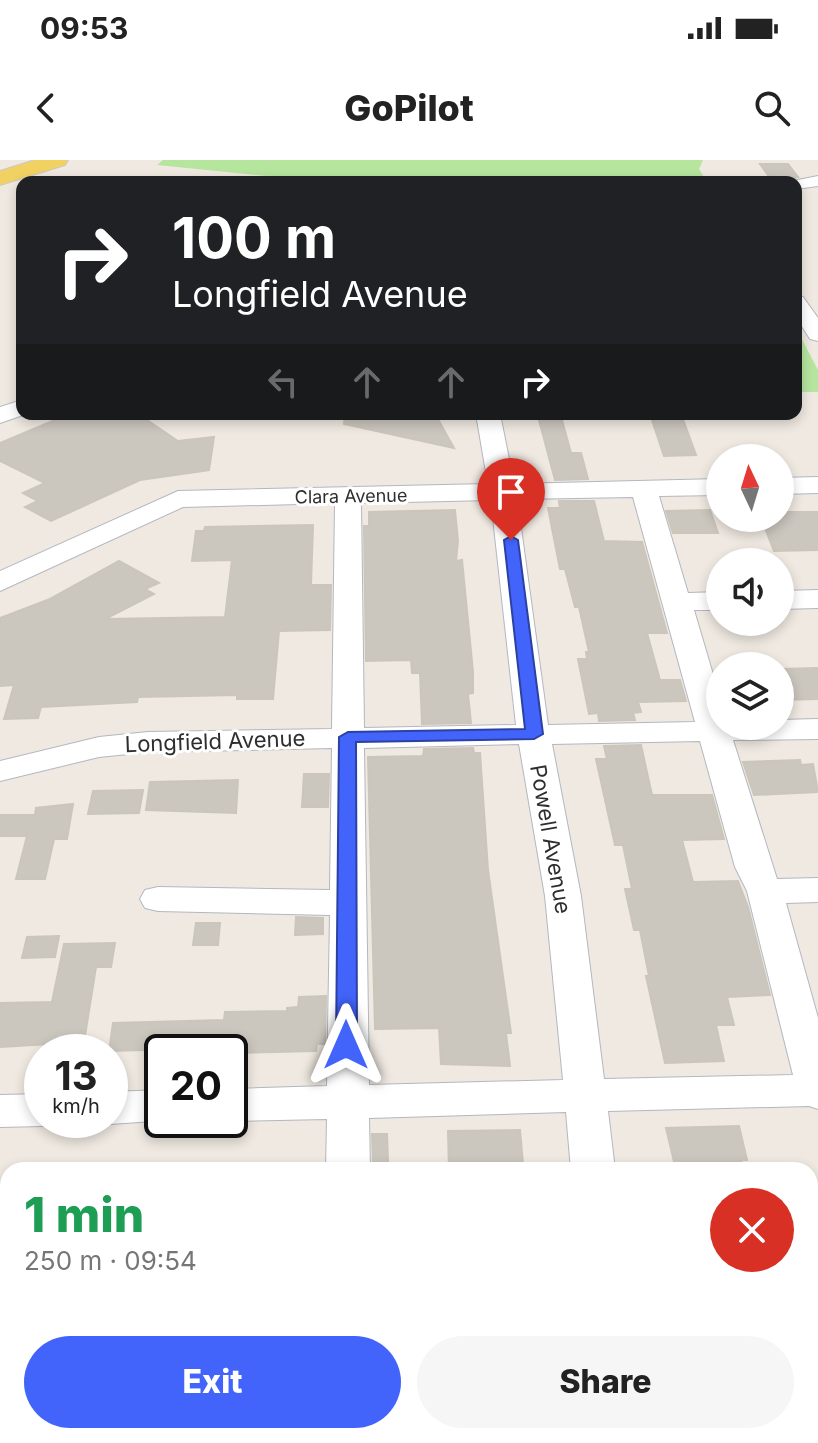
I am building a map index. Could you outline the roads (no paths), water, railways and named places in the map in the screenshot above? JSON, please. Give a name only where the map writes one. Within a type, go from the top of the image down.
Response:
[{"type":"main road","points":[[0,178],[57,160]]},
{"type":"street","points":[[802,310],[818,334]]},
{"type":"street","name":"Powell Avenue","points":[[489,420],[503,493],[534,734],[563,896],[592,1162]]},
{"type":"street","points":[[794,486],[818,485]]},
{"type":"street","name":"Clara Avenue","points":[[0,582],[168,501],[706,487]]},
{"type":"street","points":[[644,489],[706,700]]},
{"type":"street","points":[[348,497],[348,1162]]},
{"type":"street","points":[[794,600],[818,599]]},
{"type":"street","points":[[677,602],[706,601]]},
{"type":"street","name":"Longfield Avenue","points":[[794,729],[818,729]]},
{"type":"street","name":"Longfield Avenue","points":[[0,771],[118,744],[706,731]]},
{"type":"street","points":[[248,1104],[818,1091],[765,891],[753,867],[718,740]]},
{"type":"street","points":[[765,891],[818,890]]},
{"type":"street","points":[[158,899],[346,903]]},
{"type":"street","points":[[0,1111],[24,1110]]}]
